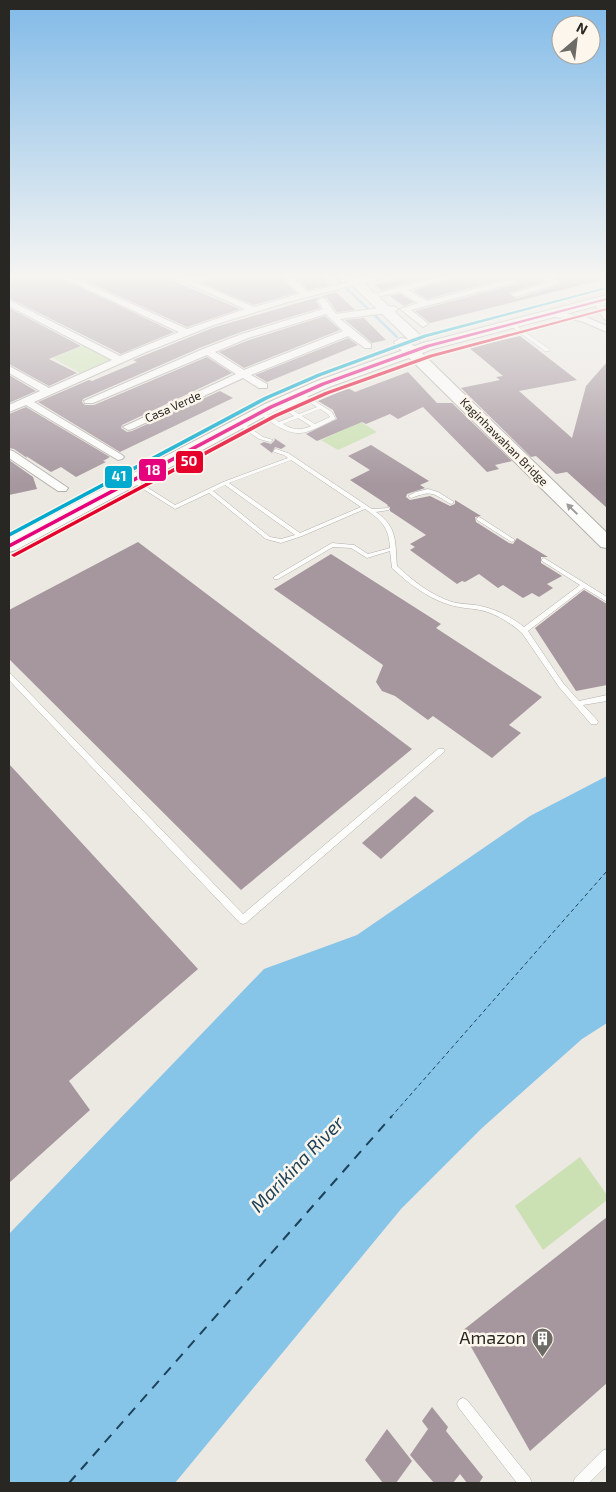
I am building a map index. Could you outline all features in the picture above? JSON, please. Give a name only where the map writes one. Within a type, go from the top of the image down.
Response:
[{"type":"main road","points":[[9,526],[257,398],[398,346]]},
{"type":"main road","points":[[9,546],[239,424],[374,368],[406,346]]},
{"type":"main road","name":"Kaginhawahan Bridge","points":[[422,346],[607,543]]},
{"type":"street","points":[[92,346],[120,360]]},
{"type":"street","points":[[9,409],[154,346]]},
{"type":"street","points":[[89,401],[220,346]]},
{"type":"street","name":"Casa Verde","points":[[128,426],[244,374],[316,346]]},
{"type":"street","points":[[206,351],[263,386]]},
{"type":"street","points":[[9,369],[49,392]]},
{"type":"street","points":[[26,401],[118,457]]},
{"type":"street","points":[[9,453],[62,488]]},
{"type":"lane","points":[[540,346],[546,350]]},
{"type":"lane","points":[[264,415],[293,433],[302,433],[333,418],[332,415],[303,396]]},
{"type":"lane","points":[[282,406],[315,426]]},
{"type":"lane","points":[[279,424],[320,407]]},
{"type":"lane","points":[[239,424],[262,440],[270,440]]},
{"type":"lane","points":[[283,448],[286,454]]},
{"type":"lane","points":[[276,451],[286,454],[382,519],[391,530],[394,566],[403,576],[440,600],[457,606],[475,607],[503,615],[524,631],[562,686],[594,722]]},
{"type":"lane","points":[[132,480],[175,507],[225,483],[292,458]]},
{"type":"lane","points":[[225,483],[300,535]]},
{"type":"lane","points":[[209,490],[268,538],[281,541],[368,509],[387,509]]},
{"type":"lane","points":[[411,496],[424,491],[433,491],[450,502]]},
{"type":"lane","points":[[479,519],[512,540]]},
{"type":"lane","points":[[276,578],[332,544],[352,546],[367,556],[392,550]]},
{"type":"lane","points":[[544,560],[607,600]]},
{"type":"lane","points":[[524,631],[583,586]]},
{"type":"lane","points":[[9,676],[243,920],[440,751]]},
{"type":"lane","points":[[577,704],[607,698]]},
{"type":"lane","points":[[463,1404],[525,1483]]},
{"type":"lane","points":[[580,1483],[607,1456]]},
{"type":"green space","points":[[86,346],[112,359],[80,373],[53,358]]},
{"type":"green space","points":[[361,422],[377,432],[338,450],[321,440]]},
{"type":"green space","points":[[580,1157],[607,1195],[607,1200],[543,1250],[515,1206]]},
{"type":"water","name":"Marikina River","points":[[607,776],[607,1023],[582,1039],[482,1128],[401,1209],[175,1483],[9,1483],[9,1234],[264,969],[357,935],[530,816]]},
{"type":"building","points":[[9,346],[81,346],[49,359],[77,373],[49,386],[9,364]]},
{"type":"building","points":[[104,346],[141,346],[121,354]]},
{"type":"building","points":[[169,346],[206,346],[83,399],[82,402],[85,405],[94,405],[207,357],[232,373],[122,425],[121,428],[127,432],[220,391],[233,398],[120,452],[38,402],[137,362],[133,360]]},
{"type":"building","points":[[235,346],[301,346],[244,368],[219,352]]},
{"type":"building","points":[[329,346],[356,346],[267,382],[255,375]]},
{"type":"building","points":[[467,346],[532,346],[577,380],[519,391],[572,438],[586,386],[607,362],[607,508],[567,472],[556,474],[536,456],[531,457],[461,388],[500,380],[496,377],[503,376]]},
{"type":"building","points":[[408,372],[437,403],[452,403],[512,461],[495,465],[499,469],[487,472],[423,407],[398,419],[390,414],[366,424],[362,422],[317,441],[306,434],[337,419],[333,410],[318,401],[348,388],[355,392]]},
{"type":"building","points":[[9,375],[36,391],[9,403]]},
{"type":"building","points":[[26,407],[110,457],[103,461],[106,462],[76,477],[61,467],[51,472],[14,449],[9,448],[9,414]]},
{"type":"building","points":[[274,438],[286,446],[281,449],[275,447],[272,453],[260,444],[264,442],[271,444],[275,440]]},
{"type":"building","points":[[371,445],[429,481],[420,485],[425,488],[407,494],[406,497],[410,500],[430,496],[450,506],[455,504],[455,500],[481,516],[475,517],[476,522],[509,543],[513,544],[517,538],[548,557],[541,557],[541,563],[562,576],[547,584],[553,588],[539,597],[532,593],[523,598],[503,585],[498,588],[479,574],[457,584],[410,550],[415,547],[410,544],[426,535],[390,511],[388,505],[350,480],[370,470],[348,456]]},
{"type":"building","points":[[9,460],[33,477],[37,489],[9,495]]},
{"type":"building","points":[[138,542],[412,749],[241,890],[9,659],[9,610]]},
{"type":"building","points":[[331,554],[441,624],[436,628],[542,697],[509,725],[521,733],[492,758],[433,716],[428,720],[395,696],[382,691],[376,682],[383,665],[274,589]]},
{"type":"building","points":[[584,590],[607,604],[607,685],[576,691],[535,628]]},
{"type":"building","points":[[9,764],[198,969],[69,1081],[90,1110],[9,1183]]},
{"type":"building","points":[[415,796],[434,811],[381,859],[362,843]]},
{"type":"building","name":"Amazon","points":[[607,1217],[607,1383],[530,1451],[462,1331]]},
{"type":"building","points":[[432,1407],[448,1427],[446,1431],[483,1477],[479,1483],[467,1483],[460,1474],[453,1483],[434,1483],[410,1455],[428,1429],[422,1421]]},
{"type":"building","points":[[387,1429],[412,1461],[396,1483],[383,1483],[365,1460]]},
{"type":"ferry route","points":[[391,1117],[607,871]]},
{"type":"ferry route","points":[[69,1483],[392,1116]]},
{"type":"transit line","name":"41","points":[[9,535],[266,398],[319,375],[399,346]]},
{"type":"transit line","name":"18","points":[[9,546],[271,407],[323,384],[429,346]]},
{"type":"transit line","name":"50","points":[[14,555],[275,416],[327,393],[431,356],[470,346]]},
{"type":"place","name":"Amazon","points":[[542,1357]]}]
